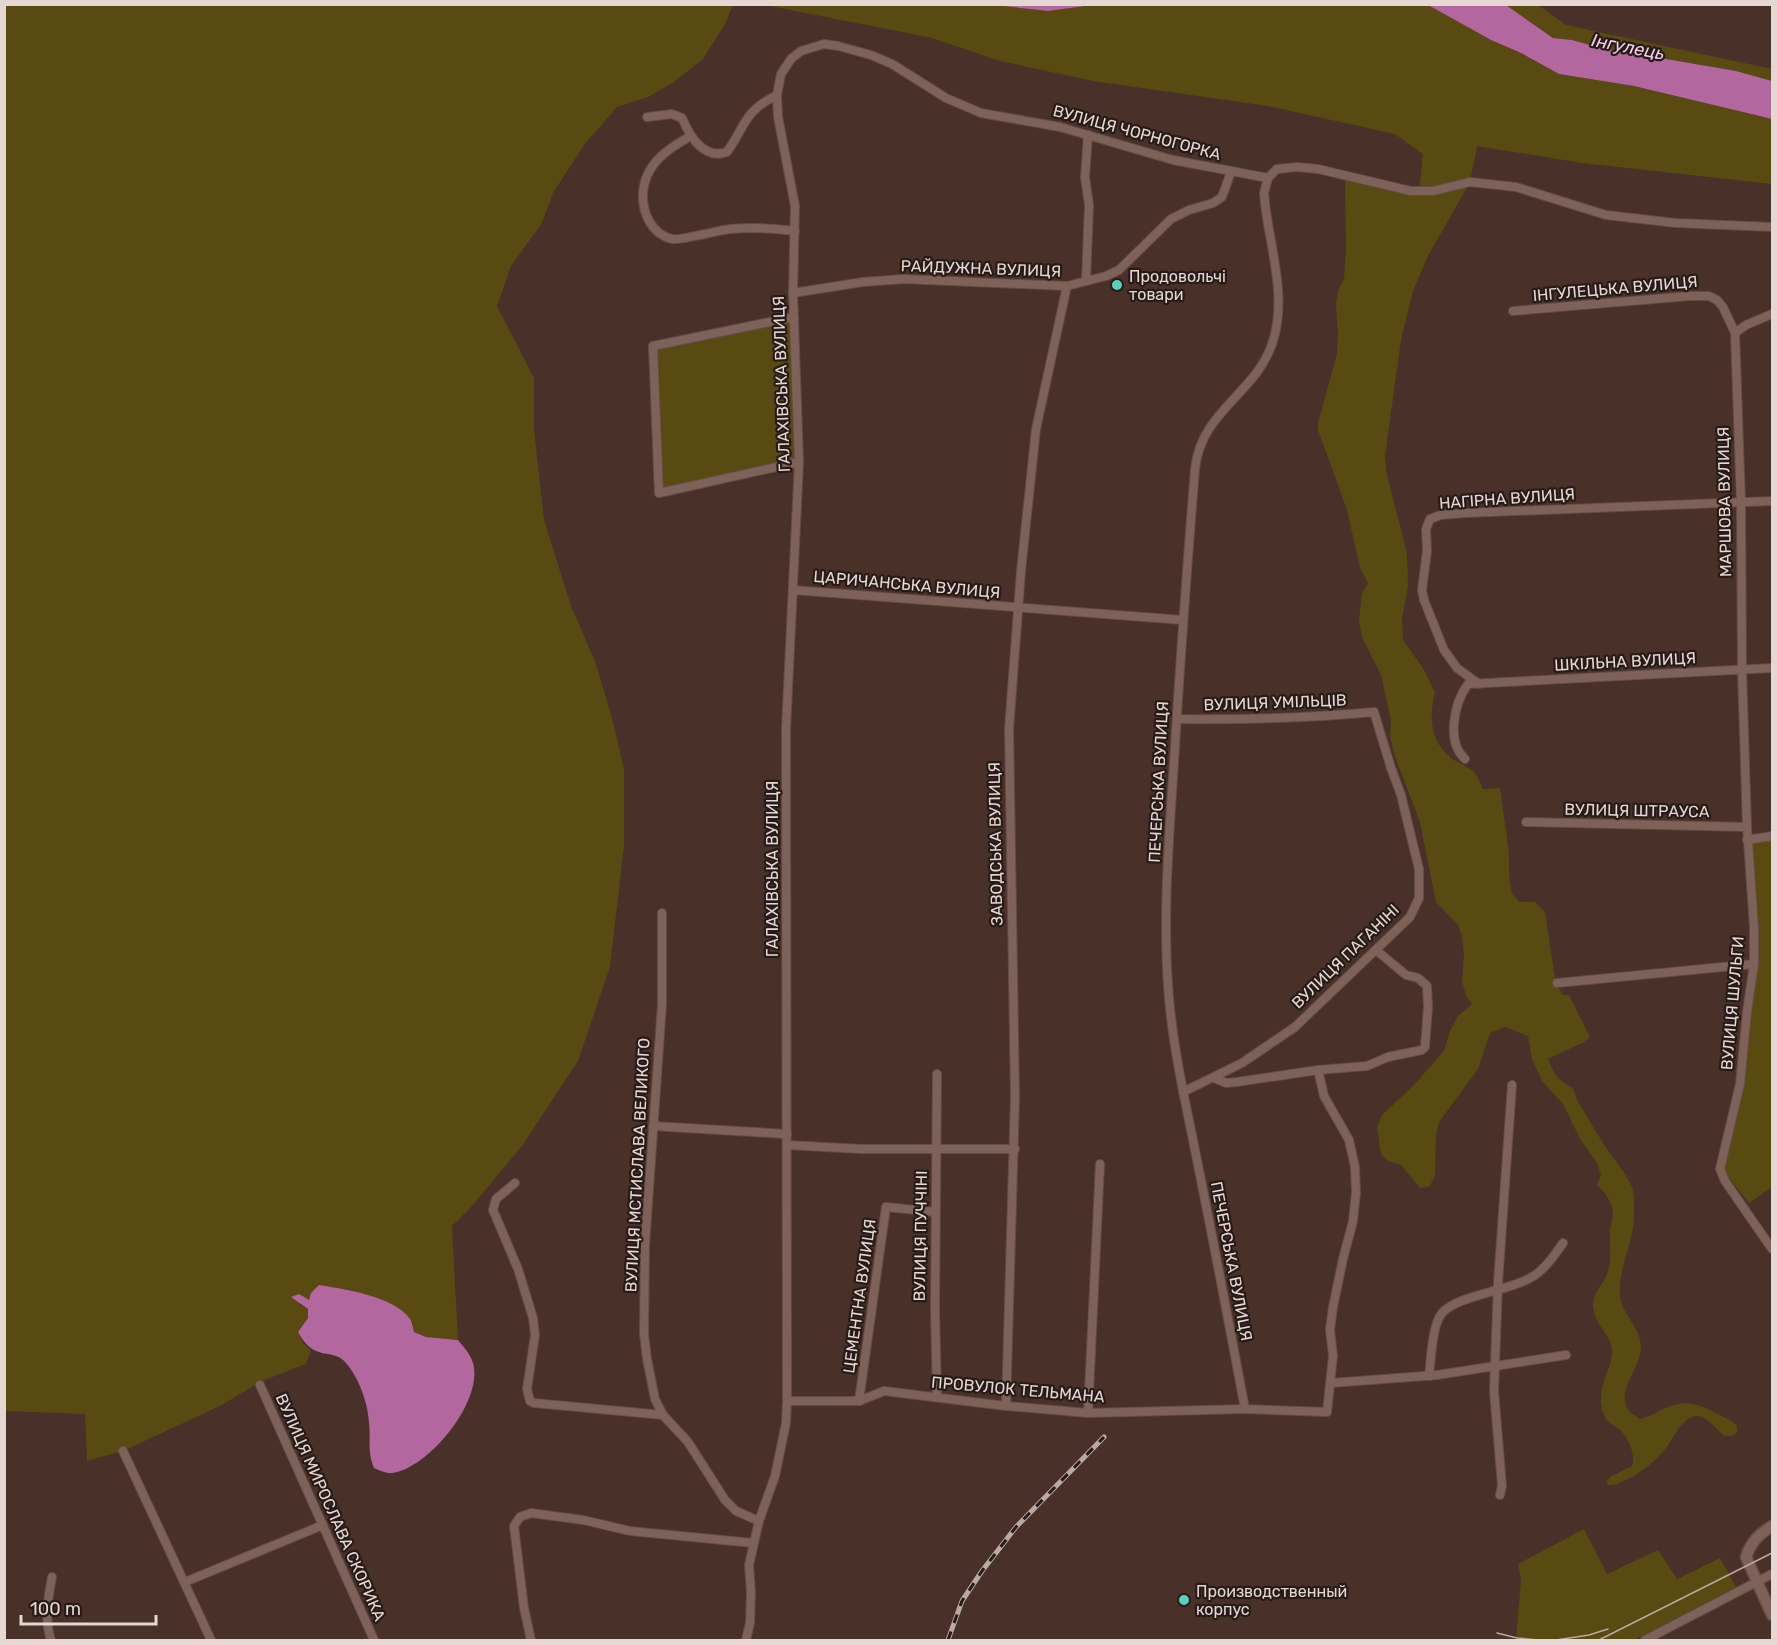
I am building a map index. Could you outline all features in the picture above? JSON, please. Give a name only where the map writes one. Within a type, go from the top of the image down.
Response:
[{"type":"main road","points":[[1773,1526],[1753,1542],[1746,1557],[1773,1615]]},
{"type":"street","name":"ВУЛИЦЯ ЧОРНОГОРКА","points":[[777,94],[781,74],[796,55],[816,46],[837,46],[871,55],[892,64],[946,98],[981,113],[1044,123],[1173,160],[1268,178]]},
{"type":"street","points":[[647,117],[672,114],[682,118],[691,136],[709,153],[718,155],[727,152],[749,113],[777,94]]},
{"type":"street","name":"ГАЛАХІВСЬКА ВУЛИЦЯ","points":[[746,1641],[750,1613],[749,1565],[759,1521],[775,1476],[786,1424],[787,1401],[786,729],[799,462],[793,293],[794,192],[778,117],[777,94]]},
{"type":"street","points":[[1086,281],[1089,205],[1085,177],[1088,135]]},
{"type":"street","points":[[691,136],[662,156],[649,170],[644,184],[643,204],[647,219],[660,234],[674,240],[731,229],[771,228],[795,231]]},
{"type":"street","points":[[1268,178],[1277,169],[1297,166],[1411,191],[1433,191],[1470,182],[1515,187],[1606,215],[1676,223],[1773,227]]},
{"type":"street","name":"РАЙДУЖНА ВУЛИЦЯ","points":[[793,293],[862,282],[904,279],[1067,286],[1106,276],[1119,270],[1171,219],[1189,210],[1213,203],[1222,197],[1231,172]]},
{"type":"street","name":"ПЕЧЕРСЬКА ВУЛИЦЯ","points":[[1245,1409],[1183,1092],[1169,998],[1166,906],[1183,620],[1198,449],[1203,436],[1214,420],[1264,362],[1276,328],[1277,285],[1264,203],[1268,178]]},
{"type":"street","name":"ЗАВОДСЬКА ВУЛИЦЯ","points":[[1006,1406],[1015,1149],[1009,729],[1018,608],[1036,429],[1067,286]]},
{"type":"street","name":"ІНГУЛЕЦЬКА ВУЛИЦЯ","points":[[1513,311],[1708,296],[1717,300],[1723,307],[1735,333]]},
{"type":"street","points":[[1735,333],[1746,325],[1773,314]]},
{"type":"street","points":[[794,317],[653,346],[659,494],[799,462]]},
{"type":"street","name":"МАРШОВА ВУЛИЦЯ","points":[[1735,333],[1741,502],[1742,670]]},
{"type":"street","name":"НАГІРНА ВУЛИЦЯ","points":[[1479,684],[1457,668],[1444,650],[1424,600],[1422,590],[1427,551],[1425,529],[1430,519],[1441,515],[1466,513],[1773,501]]},
{"type":"street","name":"ЦАРИЧАНСЬКА ВУЛИЦЯ","points":[[793,590],[1183,620]]},
{"type":"street","name":"ШКІЛЬНА ВУЛИЦЯ","points":[[1479,684],[1773,668]]},
{"type":"street","name":"ВУЛИЦЯ ШУЛЬГИ","points":[[1742,670],[1754,964],[1740,1084],[1720,1169],[1725,1181],[1773,1249]]},
{"type":"street","points":[[1466,759],[1457,749],[1454,727],[1460,698],[1467,684],[1479,684]]},
{"type":"street","name":"ВУЛИЦЯ УМІЛЬЦІВ","points":[[1177,719],[1239,720],[1374,712]]},
{"type":"street","name":"ВУЛИЦЯ ПАГАНІНІ","points":[[1183,1092],[1214,1078],[1268,1047],[1295,1027],[1410,917],[1419,898],[1419,869],[1401,795],[1374,712]]},
{"type":"street","name":"ВУЛИЦЯ ШТРАУСА","points":[[1526,822],[1747,828]]},
{"type":"street","points":[[1748,840],[1773,836]]},
{"type":"street","name":"ВУЛИЦЯ МСТИСЛАВА ВЕЛИКОГО","points":[[662,913],[662,1004],[645,1245],[644,1334],[651,1381],[655,1398],[663,1415],[688,1442],[725,1500],[736,1511],[759,1521]]},
{"type":"street","points":[[1214,1078],[1226,1083],[1318,1070],[1367,1066],[1388,1057],[1422,1050],[1425,1047],[1427,986],[1418,978],[1406,975],[1376,950]]},
{"type":"street","points":[[1557,983],[1754,964]]},
{"type":"street","points":[[1318,1070],[1324,1096],[1349,1140],[1356,1193],[1353,1221],[1333,1307],[1330,1330],[1333,1356],[1331,1383],[1429,1376],[1495,1368],[1566,1355]]},
{"type":"street","name":"ВУЛИЦЯ ПУЧЧІНІ","points":[[937,1074],[935,1212],[937,1397]]},
{"type":"street","points":[[1500,1494],[1502,1486],[1494,1391],[1497,1290],[1512,1085]]},
{"type":"street","points":[[652,1126],[787,1134]]},
{"type":"street","points":[[787,1145],[861,1149],[1015,1149]]},
{"type":"street","points":[[1088,1413],[1100,1164]]},
{"type":"street","points":[[515,1183],[496,1199],[493,1210],[518,1269],[533,1318],[535,1335],[527,1389],[530,1401],[570,1408],[663,1415]]},
{"type":"street","name":"ЦЕМЕНТНА ВУЛИЦЯ","points":[[859,1401],[886,1207],[935,1212]]},
{"type":"street","points":[[1429,1376],[1435,1332],[1442,1314],[1458,1304],[1539,1273],[1563,1243]]},
{"type":"street","name":"ПРОВУЛОК ТЕЛЬМАНА","points":[[787,1401],[859,1401],[884,1391],[1006,1406],[1088,1413],[1245,1409],[1327,1412],[1331,1383]]},
{"type":"street","name":"ВУЛИЦЯ МИРОСЛАВА СКОРИКА","points":[[260,1385],[374,1641]]},
{"type":"street","points":[[123,1451],[211,1641]]},
{"type":"street","points":[[531,1641],[524,1608],[514,1526],[520,1517],[531,1513],[583,1520],[630,1531],[753,1543]]},
{"type":"street","points":[[184,1582],[323,1526]]},
{"type":"street","points":[[1645,1641],[1773,1574]]},
{"type":"street","points":[[51,1641],[47,1629],[46,1604],[52,1577]]},
{"type":"shaded area","points":[[995,4],[1048,11],[1092,4],[1428,5],[1559,74],[1634,86],[1772,119],[1772,184],[1582,163],[1477,146],[1470,182],[1428,256],[1413,291],[1401,340],[1385,456],[1387,475],[1407,553],[1408,587],[1402,618],[1403,640],[1423,668],[1435,692],[1432,719],[1435,736],[1443,751],[1474,772],[1483,789],[1500,788],[1512,894],[1520,902],[1535,902],[1545,912],[1556,984],[1563,995],[1569,995],[1590,1037],[1548,1059],[1557,1076],[1573,1088],[1578,1102],[1632,1187],[1634,1219],[1621,1276],[1620,1296],[1621,1303],[1638,1334],[1641,1347],[1640,1356],[1627,1385],[1625,1404],[1630,1412],[1640,1419],[1671,1406],[1695,1404],[1733,1422],[1737,1426],[1737,1432],[1733,1436],[1725,1436],[1703,1417],[1687,1419],[1663,1452],[1648,1466],[1630,1478],[1608,1485],[1607,1481],[1610,1477],[1632,1466],[1633,1462],[1628,1441],[1619,1429],[1606,1419],[1602,1408],[1602,1390],[1612,1350],[1609,1339],[1596,1317],[1593,1304],[1594,1296],[1606,1276],[1609,1264],[1612,1207],[1606,1195],[1597,1185],[1601,1175],[1597,1163],[1580,1139],[1563,1104],[1542,1081],[1532,1059],[1528,1036],[1505,1027],[1490,1033],[1478,1069],[1439,1122],[1436,1135],[1435,1175],[1430,1186],[1420,1188],[1401,1165],[1388,1161],[1381,1154],[1377,1127],[1382,1115],[1413,1086],[1444,1051],[1450,1031],[1458,1016],[1472,1004],[1466,996],[1462,981],[1464,955],[1462,936],[1458,925],[1436,902],[1420,822],[1394,754],[1390,736],[1391,721],[1381,675],[1362,637],[1359,620],[1362,593],[1368,583],[1360,568],[1347,510],[1318,430],[1318,423],[1337,354],[1336,303],[1338,291],[1344,279],[1346,249],[1345,176],[1419,191],[1423,154],[1395,134],[1268,106],[1093,81],[1000,61],[932,38],[765,5]]},
{"type":"shaded area","points":[[5,5],[733,5],[725,24],[703,59],[674,82],[648,97],[617,107],[584,145],[553,193],[542,223],[511,266],[497,306],[534,378],[534,429],[544,520],[571,606],[595,661],[612,718],[624,769],[624,846],[610,967],[578,1061],[522,1146],[472,1206],[452,1226],[458,1340],[426,1337],[414,1332],[401,1311],[380,1300],[347,1289],[329,1292],[299,1304],[308,1309],[308,1318],[298,1332],[303,1343],[311,1350],[306,1364],[262,1381],[220,1406],[123,1451],[87,1461],[85,1414],[5,1411]]},
{"type":"shaded area","points":[[995,5],[1092,5],[1048,11]]},
{"type":"shaded area","points":[[1428,5],[1506,5],[1553,38],[1736,71],[1772,81],[1772,119],[1634,86],[1559,74]]},
{"type":"shaded area","points":[[1506,5],[1538,5],[1566,25],[1772,69],[1772,81],[1736,71],[1553,38]]},
{"type":"shaded area","points":[[794,317],[799,462],[659,493],[653,346]]},
{"type":"shaded area","points":[[1772,840],[1772,1187],[1749,1203],[1724,1168],[1744,1083],[1749,1014],[1752,843]]},
{"type":"shaded area","points":[[319,1285],[381,1299],[403,1311],[410,1319],[414,1332],[426,1337],[458,1340],[472,1360],[474,1378],[470,1396],[462,1413],[436,1446],[406,1469],[390,1473],[374,1468],[370,1451],[367,1407],[355,1376],[341,1358],[310,1348],[298,1332],[308,1318],[308,1309],[291,1297],[299,1294],[309,1300],[311,1293]]},
{"type":"shaded area","points":[[1584,1529],[1607,1574],[1658,1550],[1677,1579],[1720,1558],[1736,1587],[1634,1640],[1516,1640],[1521,1580],[1518,1564]]},
{"type":"tram line","points":[[1599,1640],[1772,1553]]},
{"type":"tram line","points":[[1556,1640],[1589,1635],[1608,1629]]},
{"type":"tram line","points":[[1497,1633],[1539,1640]]},
{"type":"railway","points":[[948,1640],[962,1601],[982,1571],[1016,1527],[1104,1437]]},
{"type":"place","name":"Продовольчі товари","points":[[1117,285]]},
{"type":"place","name":"Производственный корпус","points":[[1184,1600]]},
{"type":"water label","name":"Інгулець","points":[[1628,47]]}]
